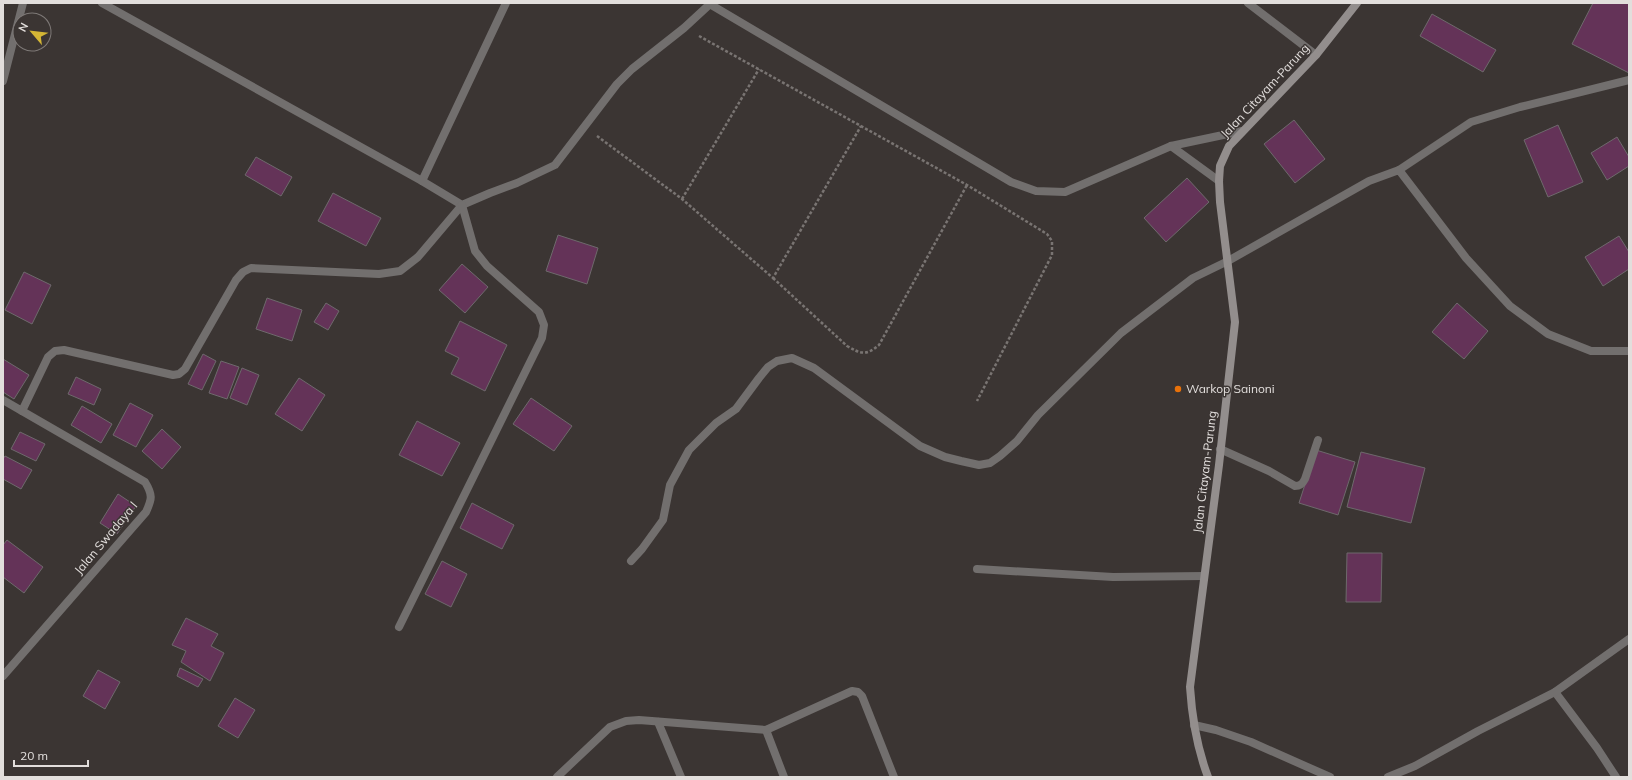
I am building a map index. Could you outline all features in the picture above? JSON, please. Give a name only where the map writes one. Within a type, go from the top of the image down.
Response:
[{"type":"street","points":[[3,81],[23,3]]},
{"type":"street","points":[[102,3],[422,181],[462,205],[475,251],[487,266],[539,312],[544,325],[542,338],[398,627]]},
{"type":"street","points":[[422,181],[506,3]]},
{"type":"street","points":[[1248,3],[1316,55]]},
{"type":"street","name":"Jalan Citayam-Parung","points":[[1208,777],[1194,725],[1190,687],[1235,322],[1220,202],[1220,166],[1229,146],[1316,55],[1357,3]]},
{"type":"street","points":[[22,411],[48,357],[55,351],[64,350],[173,375],[179,374],[185,369],[236,280],[242,272],[251,268],[379,274],[400,271],[418,257],[462,205],[517,183],[555,164],[617,84],[632,69],[684,28],[709,4],[1012,182],[1036,191],[1065,192],[1171,146],[1242,131]]},
{"type":"street","points":[[631,561],[642,549],[662,520],[668,502],[670,485],[689,450],[716,423],[736,408],[759,378],[777,361],[792,358],[814,368],[920,446],[945,457],[961,461],[979,465],[990,462],[1000,456],[1017,441],[1059,394],[1122,333],[1193,278],[1228,261],[1369,181],[1399,170],[1471,122],[1520,107],[1629,80]]},
{"type":"street","points":[[1171,146],[1219,181]]},
{"type":"street","points":[[1399,170],[1466,258],[1510,306],[1548,334],[1591,351],[1629,351]]},
{"type":"street","name":"Jalan Swadaya I","points":[[3,400],[145,482],[151,492],[151,501],[146,512],[3,676]]},
{"type":"street","points":[[1220,449],[1269,471],[1295,486],[1299,486],[1305,479],[1318,440]]},
{"type":"street","points":[[977,569],[1113,577],[1204,576]]},
{"type":"street","points":[[1388,777],[1415,766],[1478,731],[1556,692],[1629,638]]},
{"type":"street","points":[[557,777],[610,727],[626,721],[639,720],[766,730],[852,691],[858,692],[862,696],[894,777]]},
{"type":"street","points":[[1556,692],[1597,748],[1616,777]]},
{"type":"street","points":[[658,722],[681,777]]},
{"type":"street","points":[[1194,725],[1216,730],[1251,742],[1330,777]]},
{"type":"street","points":[[766,730],[784,777]]},
{"type":"path","points":[[684,28],[967,185],[1047,234],[1052,241],[1052,255],[977,401]]},
{"type":"path","points":[[682,199],[759,69]]},
{"type":"path","points":[[584,126],[682,199],[773,278],[847,346],[858,353],[870,353],[879,345],[967,185]]},
{"type":"path","points":[[773,278],[861,126]]},
{"type":"building","points":[[1593,3],[1629,3],[1629,73],[1572,44]]},
{"type":"building","points":[[1432,14],[1496,50],[1483,72],[1420,36]]},
{"type":"building","points":[[1294,120],[1325,159],[1295,183],[1264,144]]},
{"type":"building","points":[[1558,125],[1583,182],[1548,197],[1524,140]]},
{"type":"building","points":[[1617,137],[1629,157],[1629,166],[1607,180],[1591,153]]},
{"type":"building","points":[[256,157],[292,177],[281,196],[245,175]]},
{"type":"building","points":[[1187,178],[1209,202],[1166,242],[1144,218]]},
{"type":"building","points":[[333,193],[381,218],[366,246],[318,221]]},
{"type":"building","points":[[558,235],[598,248],[587,284],[546,271]]},
{"type":"building","points":[[1619,236],[1629,252],[1629,269],[1603,286],[1585,257]]},
{"type":"building","points":[[462,264],[488,287],[465,313],[439,290]]},
{"type":"building","points":[[24,272],[51,285],[32,324],[5,310]]},
{"type":"building","points":[[267,298],[302,310],[292,341],[256,329]]},
{"type":"building","points":[[326,303],[339,311],[328,330],[314,322]]},
{"type":"building","points":[[1457,303],[1488,331],[1464,359],[1432,332]]},
{"type":"building","points":[[460,321],[507,345],[485,391],[451,374],[459,358],[445,351]]},
{"type":"building","points":[[203,354],[216,361],[202,390],[188,384]]},
{"type":"building","points":[[3,359],[29,375],[14,399],[3,392]]},
{"type":"building","points":[[221,361],[239,367],[227,399],[209,393]]},
{"type":"building","points":[[242,368],[259,375],[247,405],[230,398]]},
{"type":"building","points":[[76,377],[101,389],[94,405],[68,394]]},
{"type":"building","points":[[299,378],[325,395],[302,431],[275,414]]},
{"type":"building","points":[[531,398],[572,426],[554,451],[513,424]]},
{"type":"building","points":[[130,403],[153,415],[136,447],[113,435]]},
{"type":"building","points":[[82,406],[112,424],[101,443],[71,425]]},
{"type":"building","points":[[417,421],[460,443],[442,476],[399,455]]},
{"type":"building","points":[[162,429],[181,447],[162,469],[142,451]]},
{"type":"building","points":[[20,432],[45,444],[36,461],[11,449]]},
{"type":"building","points":[[1316,450],[1355,462],[1338,515],[1299,503]]},
{"type":"building","points":[[1361,452],[1425,468],[1411,523],[1347,507]]},
{"type":"building","points":[[5,456],[32,470],[21,489],[3,479],[3,459]]},
{"type":"building","points":[[118,494],[136,506],[117,534],[100,523]]},
{"type":"building","points":[[472,503],[514,525],[502,549],[460,528]]},
{"type":"building","points":[[7,540],[43,567],[24,593],[3,577],[3,545]]},
{"type":"building","points":[[1347,553],[1382,553],[1381,602],[1346,602]]},
{"type":"building","points":[[442,561],[467,574],[451,607],[425,594]]},
{"type":"building","points":[[186,618],[218,634],[211,646],[224,653],[210,681],[181,662],[186,651],[172,645]]},
{"type":"building","points":[[180,668],[203,679],[198,687],[177,676]]},
{"type":"building","points":[[98,670],[120,682],[105,709],[83,696]]},
{"type":"building","points":[[235,698],[255,710],[238,738],[218,726]]},
{"type":"place","name":"Warkop Sainoni","points":[[1178,389]]}]
